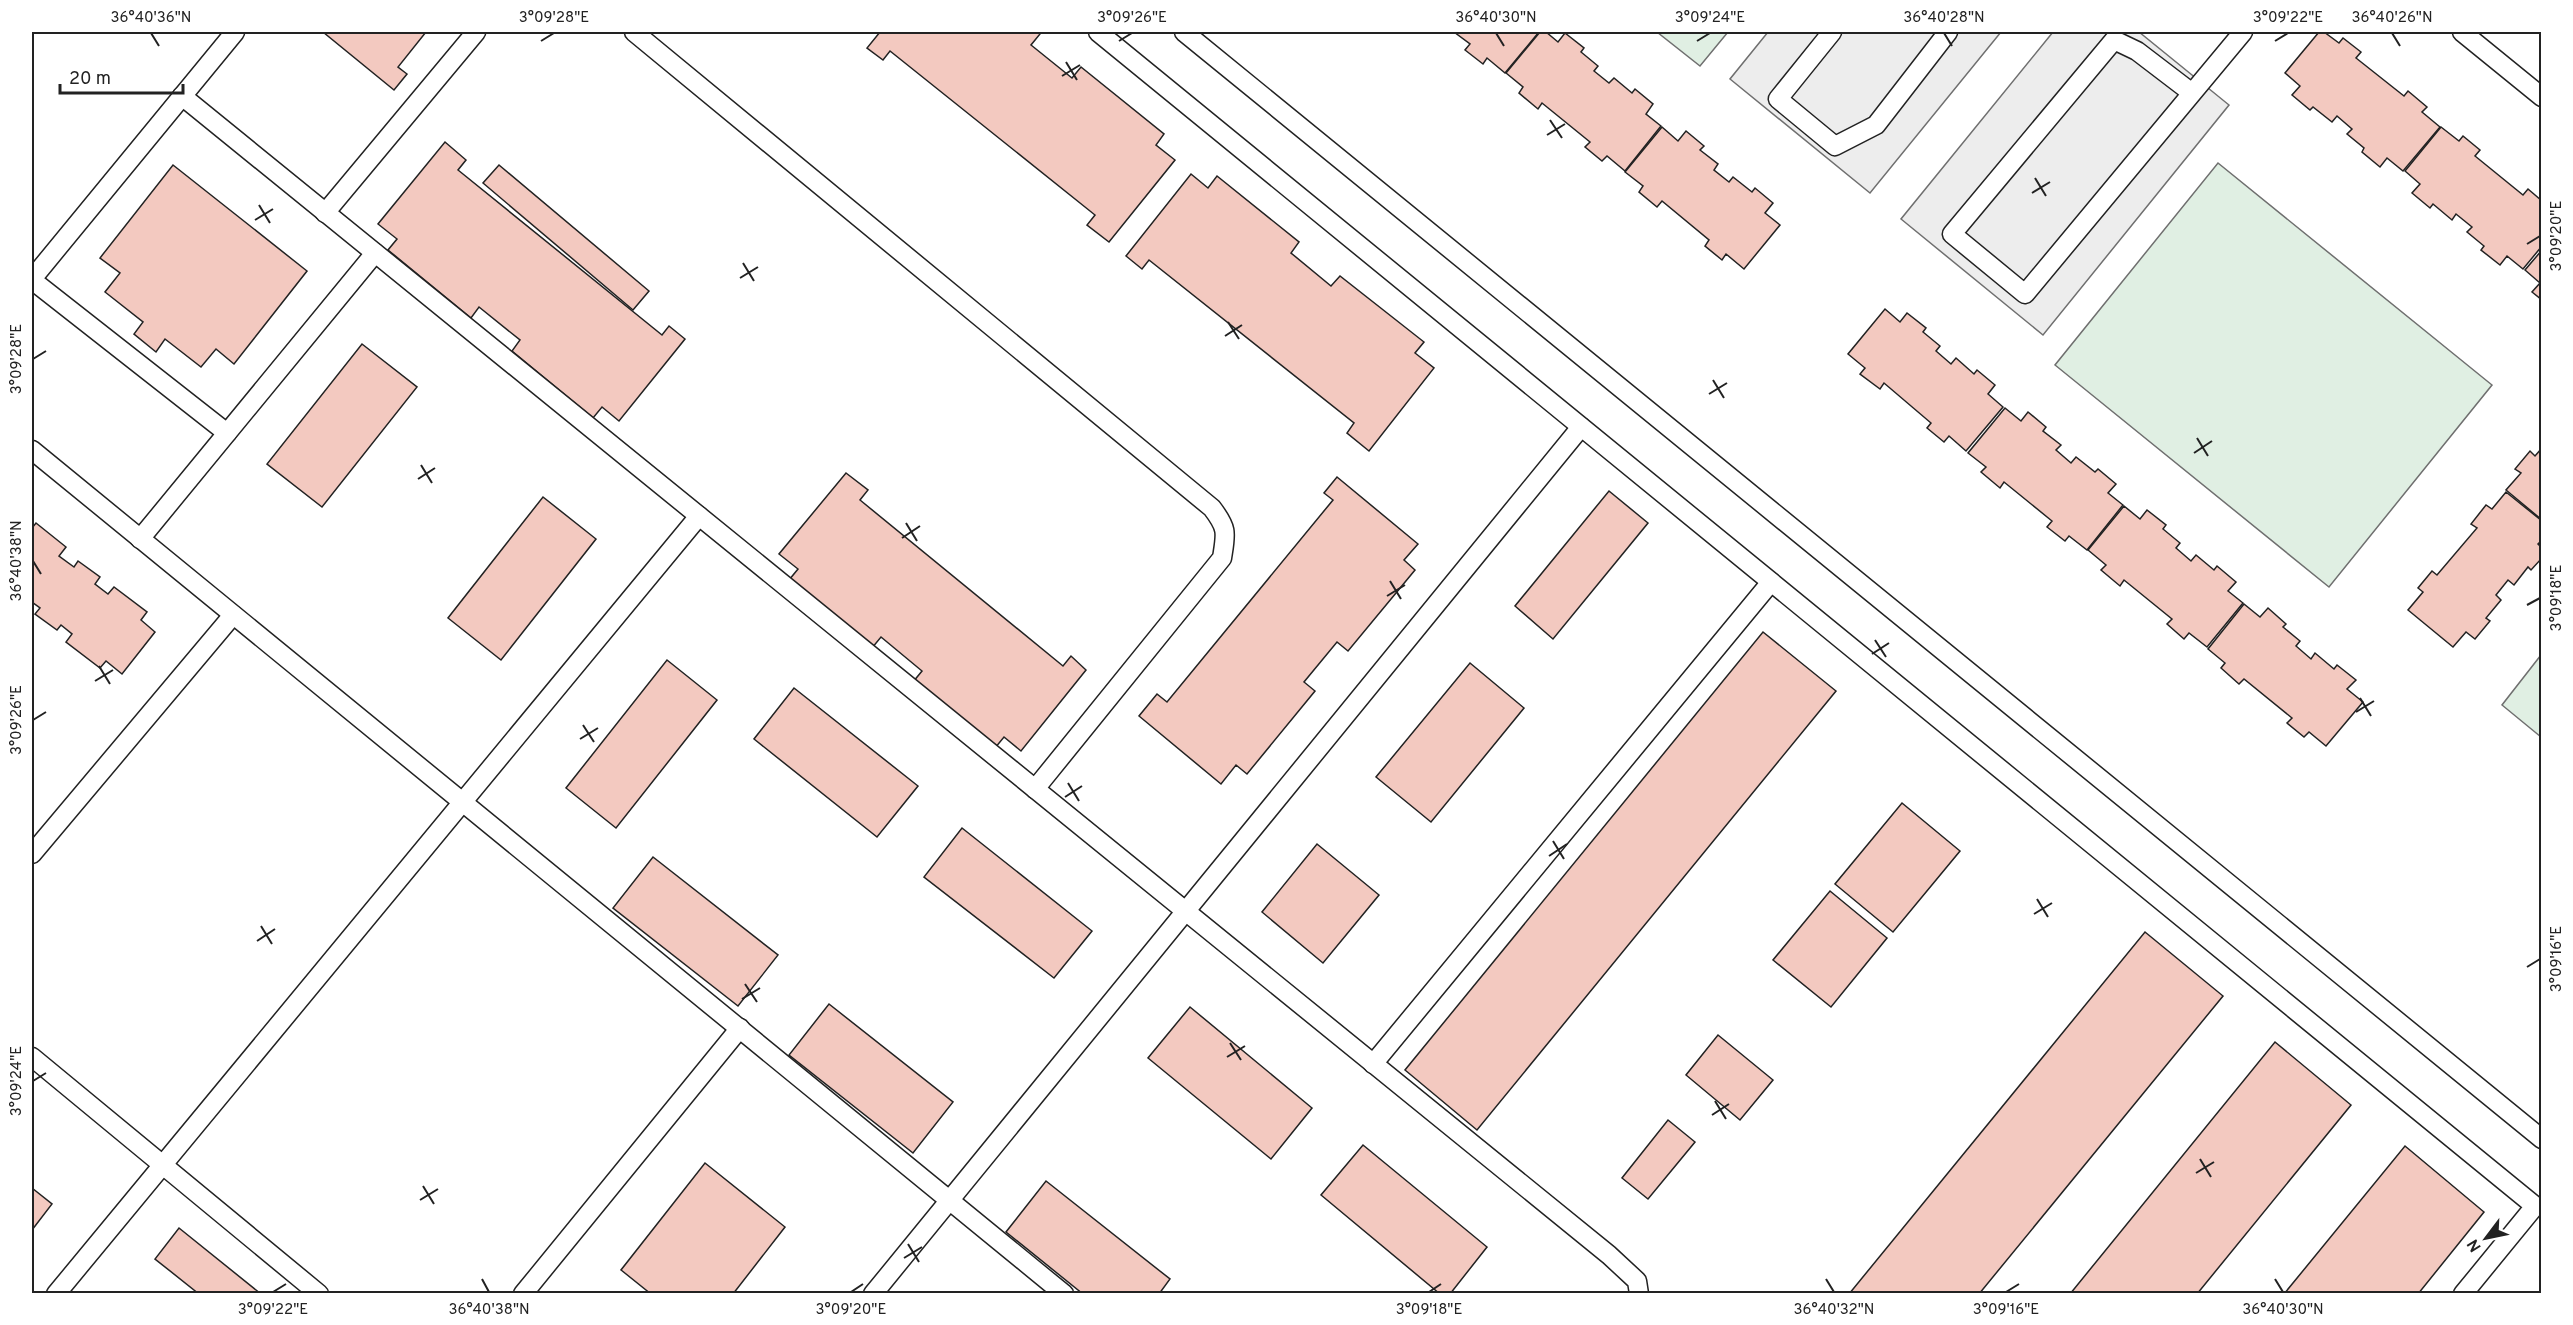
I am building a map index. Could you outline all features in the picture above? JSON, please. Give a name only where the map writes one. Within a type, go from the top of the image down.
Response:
[{"type":"lane","points":[[227,433],[32,280],[235,32]]},
{"type":"lane","points":[[325,213],[476,32]]},
{"type":"lane","points":[[634,32],[1212,508],[1224,524],[1222,558],[1035,789]]},
{"type":"lane","points":[[1098,32],[2535,1206],[2463,1293]]},
{"type":"lane","points":[[1184,32],[2541,1138]]},
{"type":"lane","points":[[1832,32],[1778,99],[1835,146],[1876,125],[1948,32]]},
{"type":"lane","points":[[2192,93],[2137,51],[2114,40],[1952,234],[2025,294],[2243,32]]},
{"type":"lane","points":[[2462,32],[2541,97]]},
{"type":"lane","points":[[182,96],[1609,1255],[1637,1281],[1639,1293]]},
{"type":"lane","points":[[140,539],[375,253]]},
{"type":"lane","points":[[873,1293],[1581,427]]},
{"type":"lane","points":[[32,450],[1064,1293]]},
{"type":"lane","points":[[56,1293],[699,516]]},
{"type":"lane","points":[[1374,1064],[1771,582]]},
{"type":"lane","points":[[32,854],[233,615]]},
{"type":"lane","points":[[523,1293],[740,1028]]},
{"type":"lane","points":[[32,1057],[319,1293]]},
{"type":"green space","points":[[1657,32],[1728,32],[1700,66]]},
{"type":"green space","points":[[2218,163],[2492,385],[2329,587],[2055,365]]},
{"type":"green space","points":[[2541,655],[2541,737],[2502,705]]},
{"type":"shaded area","points":[[1768,32],[2001,32],[1870,193],[1730,79]]},
{"type":"shaded area","points":[[2053,32],[2139,32],[2229,105],[2043,335],[1901,219]]},
{"type":"building","points":[[323,32],[426,32],[398,67],[407,74],[394,90]]},
{"type":"building","points":[[880,32],[1037,32],[1040,34],[1031,45],[1072,78],[1081,67],[1164,134],[1156,145],[1175,160],[1109,242],[1087,225],[1095,215],[890,51],[883,60],[867,48]]},
{"type":"building","points":[[1454,32],[1539,32],[1505,73],[1487,58],[1483,64],[1465,50],[1470,44]]},
{"type":"building","points":[[1540,32],[1546,32],[1558,42],[1565,33],[1584,48],[1581,52],[1598,66],[1594,71],[1609,83],[1614,78],[1632,93],[1635,89],[1653,104],[1646,114],[1661,126],[1625,171],[1607,156],[1602,161],[1585,147],[1590,142],[1542,103],[1538,109],[1519,93],[1523,87],[1506,73]]},
{"type":"building","points":[[2319,32],[2324,32],[2339,43],[2343,38],[2361,52],[2356,58],[2404,96],[2408,91],[2427,107],[2422,112],[2440,127],[2403,171],[2387,158],[2380,167],[2362,152],[2364,148],[2347,134],[2352,129],[2337,116],[2332,122],[2313,107],[2310,110],[2292,95],[2300,86],[2285,73]]},
{"type":"building","points":[[1662,127],[1678,141],[1686,131],[1704,146],[1700,150],[1718,164],[1714,170],[1729,182],[1733,177],[1752,192],[1755,188],[1773,203],[1765,213],[1780,225],[1744,269],[1726,254],[1722,260],[1705,246],[1709,240],[1662,201],[1657,207],[1639,192],[1643,186],[1625,172]]},
{"type":"building","points":[[2441,127],[2459,141],[2463,136],[2480,150],[2475,156],[2523,195],[2528,189],[2542,201],[2542,246],[2523,269],[2507,256],[2500,265],[2481,250],[2484,246],[2467,232],[2472,227],[2456,214],[2452,220],[2433,204],[2430,208],[2412,193],[2420,184],[2405,171]]},
{"type":"building","points":[[445,142],[466,160],[458,170],[662,335],[669,326],[685,339],[619,421],[602,407],[593,418],[512,351],[520,340],[479,307],[471,318],[388,250],[397,239],[378,224]]},
{"type":"building","points":[[173,165],[307,271],[234,364],[216,349],[201,367],[165,339],[156,352],[134,334],[143,322],[105,292],[120,273],[100,258]]},
{"type":"building","points":[[499,165],[649,291],[633,310],[483,183]]},
{"type":"building","points":[[1191,174],[1208,188],[1217,176],[1299,242],[1291,253],[1331,286],[1340,276],[1424,342],[1415,353],[1434,368],[1369,451],[1347,433],[1354,423],[1149,260],[1142,269],[1126,256]]},
{"type":"building","points":[[2542,250],[2542,300],[2532,292],[2540,283],[2525,270]]},
{"type":"building","points":[[1885,309],[1900,322],[1907,313],[1926,328],[1923,332],[1940,346],[1936,351],[1951,364],[1956,358],[1974,374],[1977,370],[1995,385],[1988,394],[2003,407],[1966,451],[1949,436],[1944,442],[1927,428],[1931,423],[1884,383],[1880,389],[1860,374],[1865,368],[1848,354]]},
{"type":"building","points":[[362,344],[417,387],[322,507],[267,464]]},
{"type":"building","points":[[2005,408],[2021,421],[2028,412],[2046,427],[2043,431],[2061,445],[2056,450],[2071,463],[2076,457],[2095,472],[2098,469],[2116,484],[2108,493],[2123,505],[2087,550],[2069,536],[2065,541],[2047,527],[2052,521],[2004,482],[2000,488],[1981,472],[1986,467],[1968,453]]},
{"type":"building","points":[[2542,448],[2542,520],[2506,490],[2521,473],[2515,469],[2530,451],[2535,456]]},
{"type":"building","points":[[846,473],[868,490],[860,500],[1063,666],[1071,656],[1086,670],[1021,751],[1004,737],[995,748],[913,682],[922,671],[881,637],[872,648],[789,580],[798,569],[779,554]]},
{"type":"building","points":[[1337,477],[1418,544],[1404,560],[1415,570],[1348,651],[1337,642],[1304,682],[1315,691],[1247,774],[1236,765],[1221,784],[1139,716],[1157,694],[1167,702],[1333,500],[1324,493]]},
{"type":"building","points":[[1609,491],[1648,523],[1553,639],[1515,606]]},
{"type":"building","points":[[2506,492],[2542,521],[2542,540],[2538,544],[2542,548],[2542,558],[2531,570],[2528,567],[2514,585],[2508,580],[2496,595],[2501,600],[2486,618],[2490,621],[2475,639],[2466,632],[2453,647],[2408,610],[2423,592],[2418,588],[2432,571],[2437,575],[2477,528],[2471,524],[2486,505],[2492,509]]},
{"type":"building","points":[[543,497],[596,539],[501,660],[448,618]]},
{"type":"building","points":[[2124,506],[2140,519],[2147,510],[2166,525],[2163,529],[2180,543],[2176,548],[2191,561],[2196,555],[2214,570],[2217,566],[2236,582],[2228,591],[2243,603],[2207,647],[2189,633],[2184,639],[2167,624],[2172,619],[2124,580],[2120,586],[2101,570],[2106,565],[2088,550]]},
{"type":"building","points":[[36,523],[66,547],[59,556],[74,567],[78,561],[100,577],[95,584],[108,594],[114,587],[147,612],[141,620],[155,632],[122,674],[106,661],[100,668],[66,642],[72,634],[61,625],[57,630],[35,614],[40,608],[32,602],[32,528]]},
{"type":"building","points":[[2244,604],[2260,617],[2268,608],[2286,624],[2283,627],[2300,641],[2296,646],[2311,659],[2315,653],[2334,669],[2337,665],[2356,680],[2347,689],[2363,702],[2326,746],[2309,732],[2304,737],[2287,723],[2292,718],[2244,679],[2239,684],[2221,668],[2225,663],[2208,649]]},
{"type":"building","points":[[1763,632],[1836,691],[1477,1130],[1405,1070]]},
{"type":"building","points":[[667,660],[717,700],[616,828],[566,788]]},
{"type":"building","points":[[1470,663],[1524,708],[1431,822],[1376,777]]},
{"type":"building","points":[[794,688],[918,786],[877,837],[754,739]]},
{"type":"building","points":[[1902,803],[1960,851],[1893,932],[1835,884]]},
{"type":"building","points":[[962,828],[1092,931],[1054,978],[924,877]]},
{"type":"building","points":[[1317,844],[1379,895],[1323,963],[1262,912]]},
{"type":"building","points":[[653,857],[778,955],[738,1006],[613,908]]},
{"type":"building","points":[[1830,891],[1887,938],[1831,1007],[1773,960]]},
{"type":"building","points":[[2145,932],[2223,996],[1979,1294],[1849,1294]]},
{"type":"building","points":[[829,1004],[953,1102],[913,1153],[789,1055]]},
{"type":"building","points":[[1190,1007],[1312,1108],[1271,1159],[1148,1058]]},
{"type":"building","points":[[1718,1035],[1773,1080],[1740,1120],[1686,1075]]},
{"type":"building","points":[[2275,1042],[2351,1105],[2197,1294],[2070,1294]]},
{"type":"building","points":[[1668,1120],[1695,1142],[1648,1199],[1622,1178]]},
{"type":"building","points":[[1363,1145],[1487,1247],[1450,1294],[1440,1294],[1321,1195]]},
{"type":"building","points":[[2405,1146],[2484,1212],[2418,1294],[2284,1294]]},
{"type":"building","points":[[705,1163],[785,1227],[733,1294],[651,1294],[621,1270]]},
{"type":"building","points":[[1046,1181],[1170,1279],[1159,1294],[1083,1294],[1006,1232]]},
{"type":"building","points":[[32,1188],[52,1204],[32,1230]]},
{"type":"building","points":[[179,1228],[261,1294],[199,1294],[155,1259]]}]
